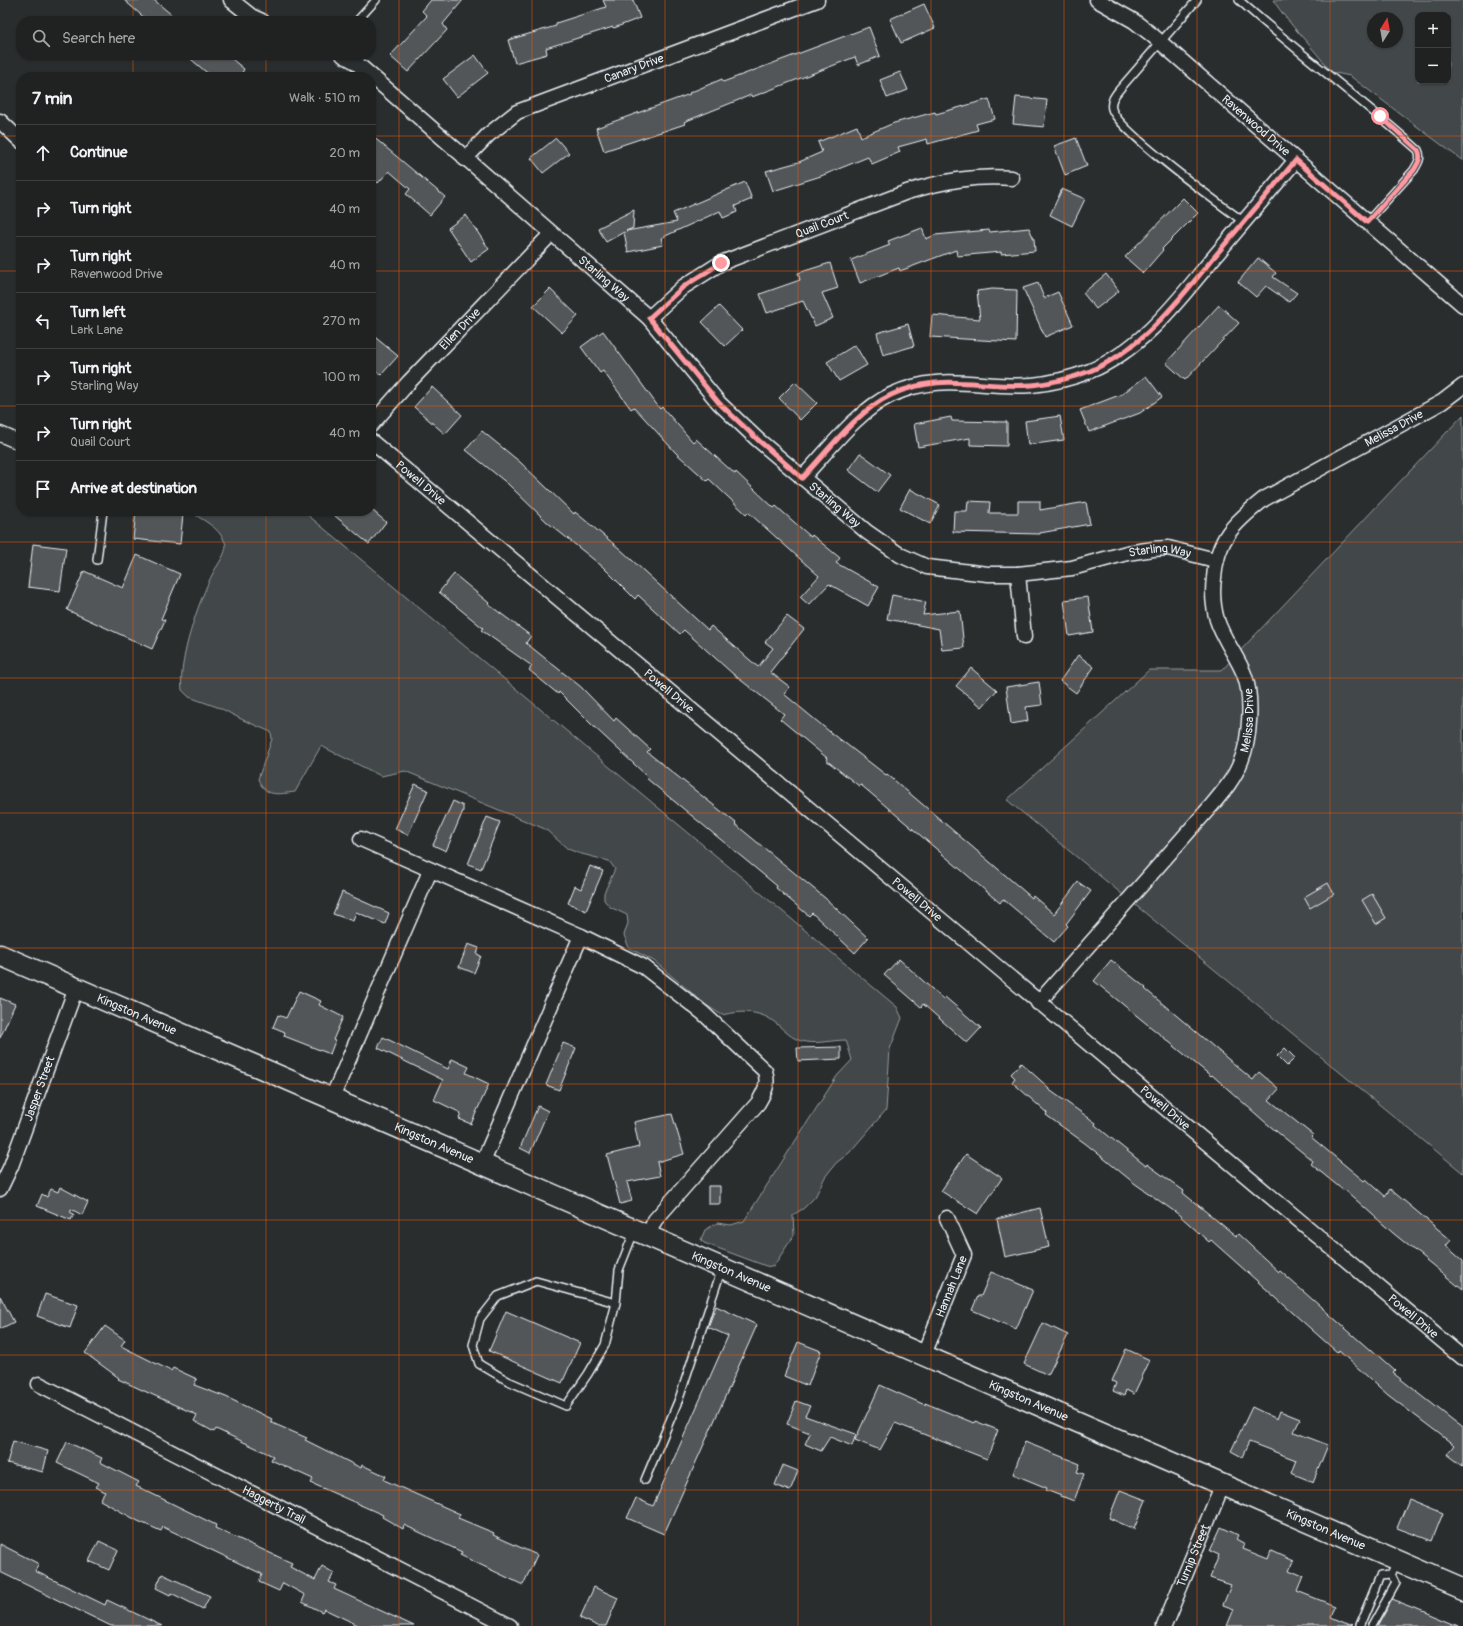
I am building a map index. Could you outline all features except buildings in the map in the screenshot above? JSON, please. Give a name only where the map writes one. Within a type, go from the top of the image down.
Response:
[{"type":"street","points":[[230,0],[251,16]]},
{"type":"street","name":"Canary Drive","points":[[466,159],[488,135],[517,112],[817,0]]},
{"type":"street","name":"Ravenwood Drive","points":[[1097,0],[1134,21],[1160,42],[1463,305]]},
{"type":"street","name":"Starling Way","points":[[352,60],[367,72]]},
{"type":"street","name":"Starling Way","points":[[376,80],[649,318],[719,403],[757,439],[867,532],[900,554],[927,567],[960,572],[1018,574],[1072,568],[1127,553],[1153,549],[1168,548],[1215,560]]},
{"type":"street","points":[[0,121],[16,137]]},
{"type":"street","points":[[802,478],[865,412],[890,396],[912,387],[940,382],[1032,385],[1062,380],[1097,367],[1137,341],[1159,321],[1296,160]]},
{"type":"street","name":"Quail Court","points":[[649,318],[683,287],[701,274],[728,260],[907,192],[937,183],[986,176],[1012,178]]},
{"type":"street","name":"Ellen Drive","points":[[376,419],[408,382],[552,234]]},
{"type":"street","name":"Melissa Drive","points":[[1038,1003],[1211,806],[1229,784],[1242,761],[1247,731],[1249,704],[1245,675],[1217,621],[1212,596],[1215,560],[1224,538],[1237,523],[1264,500],[1442,402],[1463,386]]},
{"type":"street","points":[[0,434],[16,441]]},
{"type":"street","name":"Powell Drive","points":[[376,445],[1038,1003],[1463,1358]]},
{"type":"street","points":[[1018,574],[1024,637]]},
{"type":"street","points":[[362,839],[430,871],[581,936],[644,967],[675,990],[754,1059],[765,1071],[768,1079],[766,1090],[758,1103],[655,1220],[641,1233]]},
{"type":"street","points":[[332,1098],[430,871]]},
{"type":"street","points":[[482,1164],[581,936]]},
{"type":"street","name":"Kingston Avenue","points":[[0,955],[1222,1486],[1394,1568],[1463,1589]]},
{"type":"street","name":"Jasper Street","points":[[0,1189],[11,1166],[76,988]]},
{"type":"street","name":"Hannah Lane","points":[[923,1356],[964,1255],[947,1218]]},
{"type":"street","name":"Haggerty Trail","points":[[38,1384],[510,1626]]},
{"type":"street","name":"Turnip Street","points":[[1164,1626],[1222,1486]]},
{"type":"lane","points":[[362,16],[376,0]]},
{"type":"lane","points":[[1197,0],[1112,99],[1111,107],[1117,119],[1171,167],[1244,222]]},
{"type":"lane","points":[[1239,0],[1265,24],[1380,116],[1418,150],[1420,155],[1419,162],[1414,170],[1367,222]]},
{"type":"lane","points":[[97,560],[102,516]]},
{"type":"lane","points":[[616,1303],[536,1281],[498,1296],[480,1319],[473,1345],[479,1364],[508,1381],[566,1406],[588,1374],[605,1345],[616,1303],[619,1270],[641,1233]]},
{"type":"lane","points":[[645,1480],[679,1399],[722,1268]]},
{"type":"lane","points":[[1360,1626],[1380,1576],[1394,1568],[1395,1583],[1371,1626]]},
{"type":"shaded area","points":[[1273,0],[1463,0],[1463,161],[1350,76],[1331,72],[1294,28]]},
{"type":"shaded area","points":[[1463,415],[1463,1173],[1007,800],[1149,670],[1222,670]]},
{"type":"shaded area","points":[[197,516],[309,516],[897,1007],[902,1018],[890,1049],[886,1110],[849,1153],[836,1163],[825,1177],[815,1197],[804,1208],[793,1215],[794,1235],[773,1267],[766,1266],[704,1243],[701,1239],[705,1230],[717,1223],[731,1225],[744,1221],[837,1076],[852,1060],[846,1040],[815,1043],[801,1041],[792,1037],[767,1017],[748,1012],[722,1015],[706,1005],[654,961],[629,948],[624,935],[628,923],[627,915],[610,907],[604,900],[604,893],[615,869],[609,861],[568,849],[545,829],[405,771],[381,776],[321,746],[295,792],[278,794],[269,792],[265,789],[258,779],[272,739],[271,732],[220,708],[189,697],[182,690],[183,663],[191,630],[207,585],[224,554],[226,546],[219,532]]},
{"type":"route","points":[[721,263],[701,274],[683,287],[649,318],[719,403],[757,439],[802,478],[865,412],[890,396],[912,387],[940,382],[1032,385],[1062,380],[1091,370],[1115,357],[1137,341],[1159,321],[1296,160],[1367,222],[1414,170],[1419,162],[1420,155],[1418,150],[1380,116]]}]
